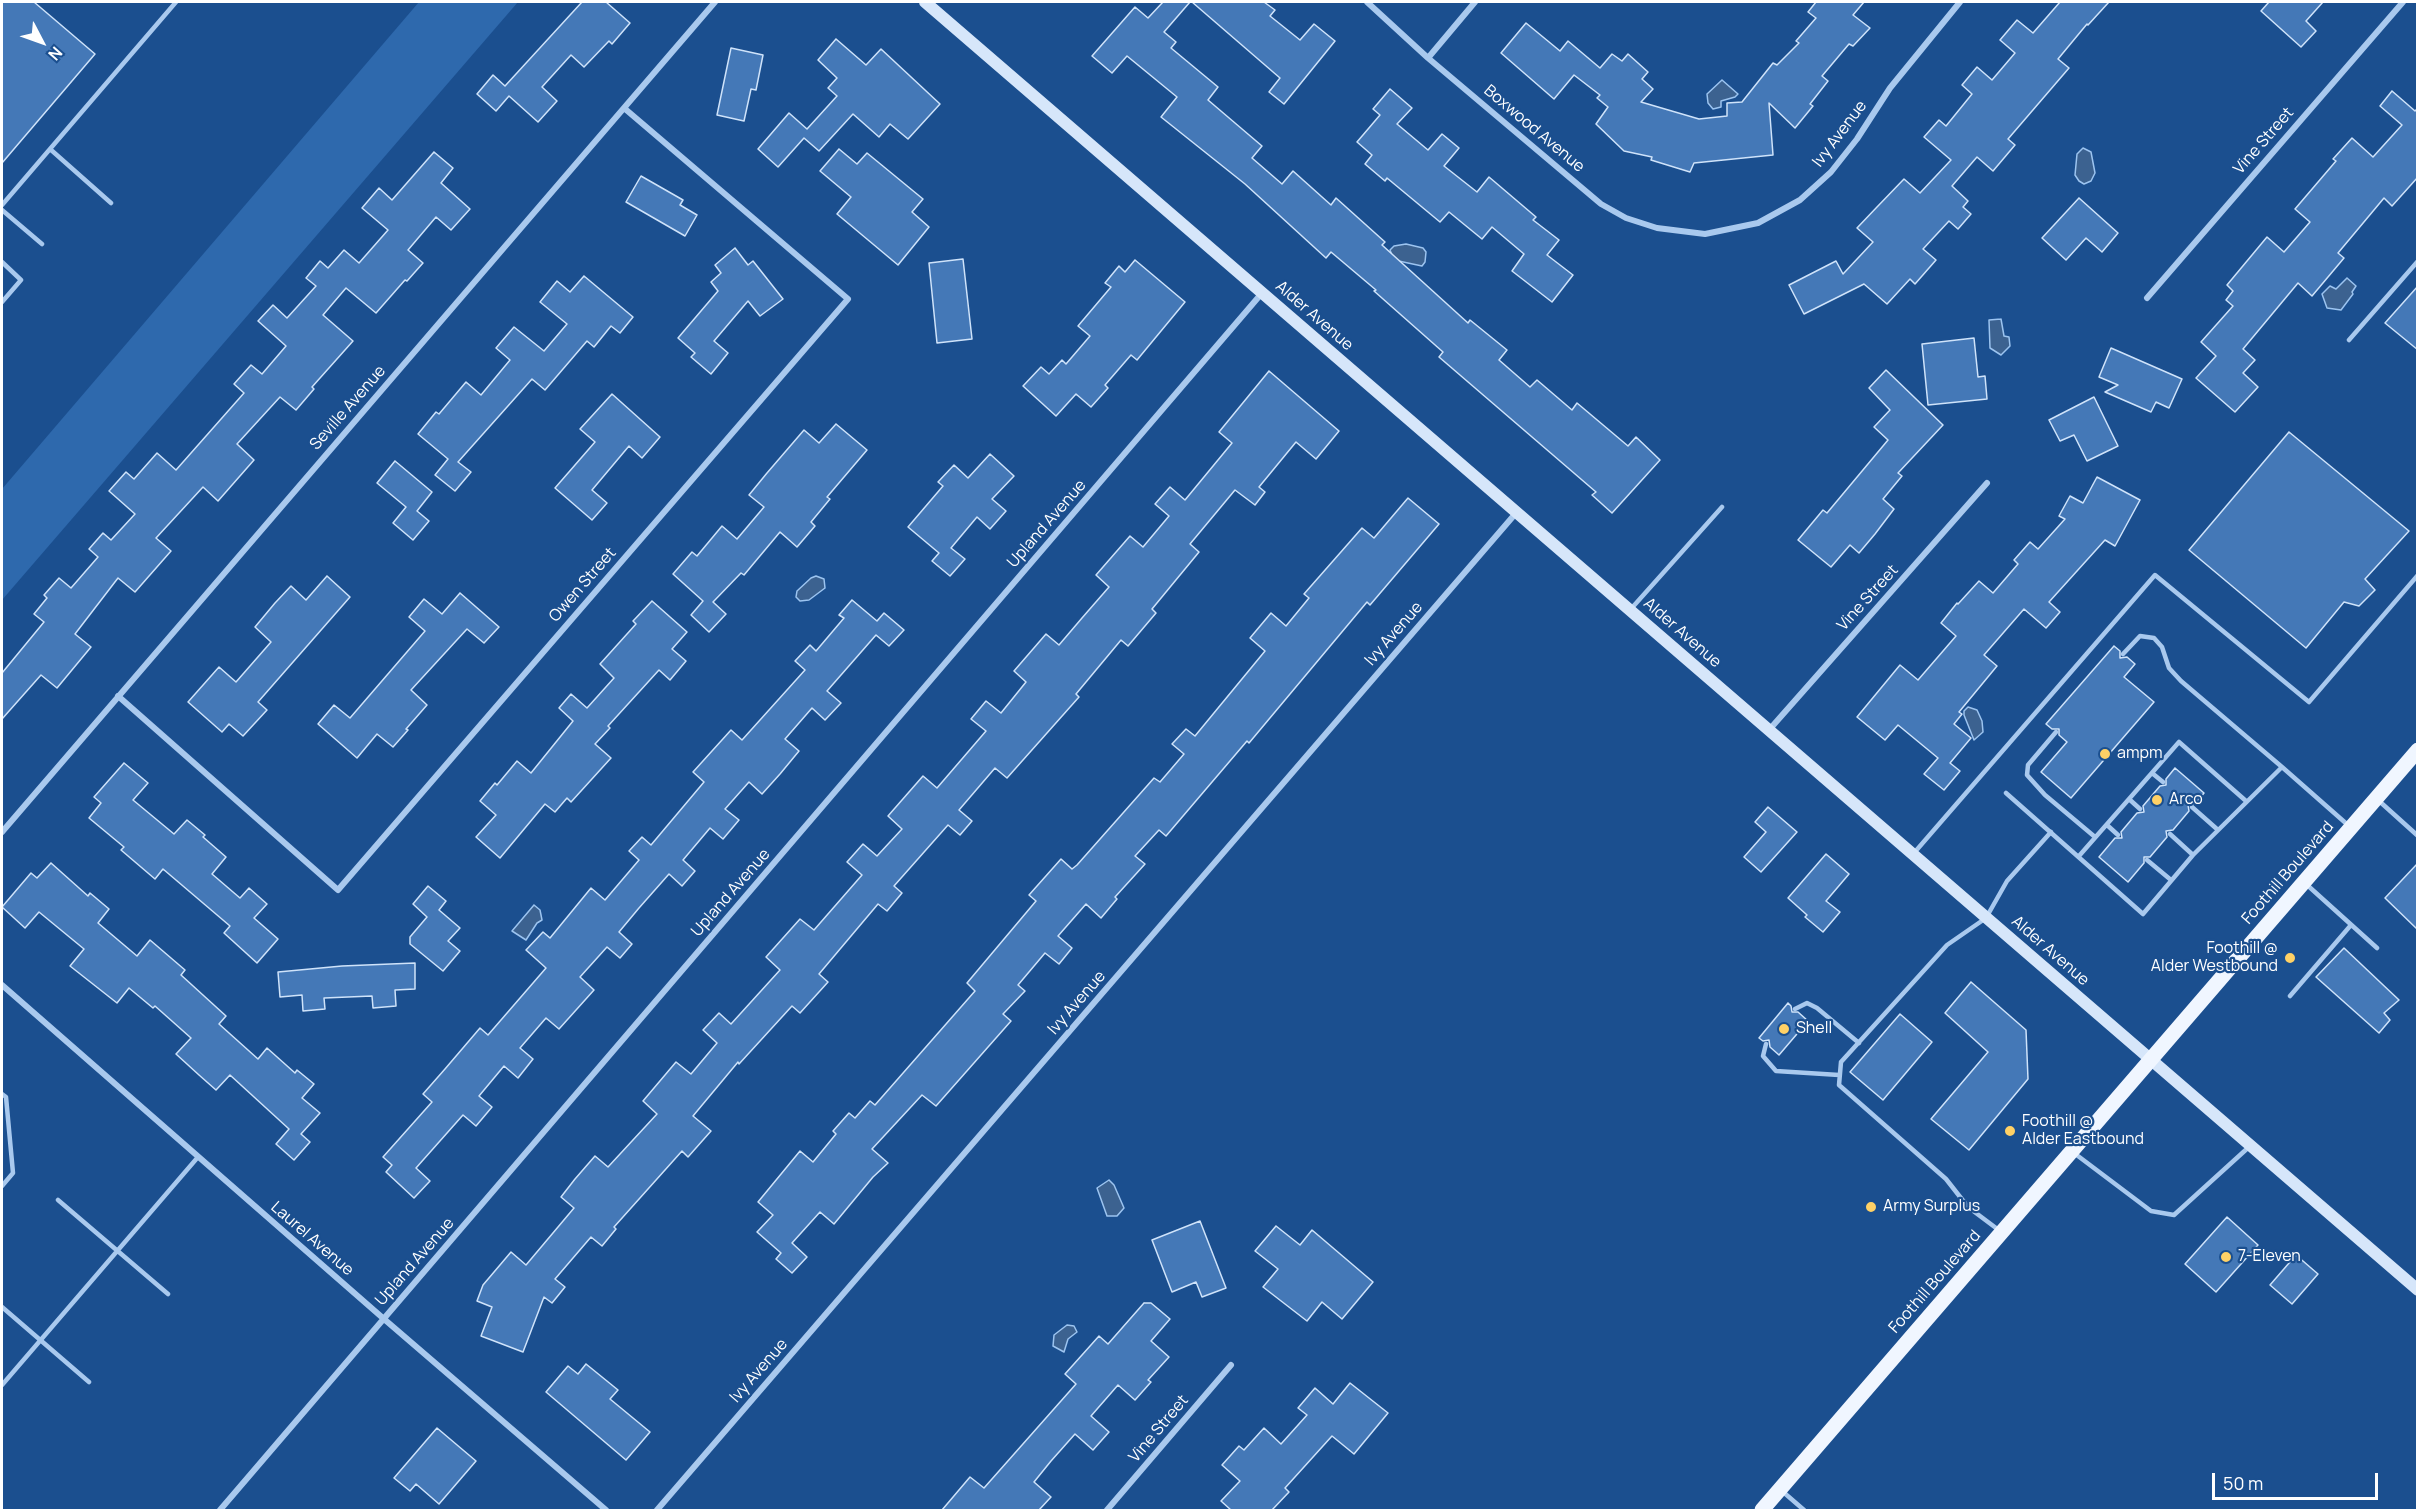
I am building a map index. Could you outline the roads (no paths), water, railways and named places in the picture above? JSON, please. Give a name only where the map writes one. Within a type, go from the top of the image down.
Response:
[{"type":"main road","name":"Alder Avenue","points":[[925,2],[2418,1290]]},
{"type":"main road","name":"Foothill Boulevard","points":[[1762,1510],[2418,750]]},
{"type":"street","name":"Seville Avenue","points":[[2,832],[715,2]]},
{"type":"street","name":"Boxwood Avenue","points":[[1367,2],[1428,58],[1601,204],[1626,218],[1657,228],[1706,234]]},
{"type":"street","points":[[1428,58],[1475,2]]},
{"type":"street","name":"Ivy Avenue","points":[[1706,234],[1758,223],[1800,200],[1831,172],[1857,139],[1896,80],[1960,2]]},
{"type":"street","name":"Vine Street","points":[[2146,298],[2403,2]]},
{"type":"street","name":"Owen Street","points":[[118,696],[338,890],[833,317],[848,299],[624,108]]},
{"type":"street","name":"Upland Avenue","points":[[220,1510],[1262,293]]},
{"type":"street","name":"Vine Street","points":[[1768,730],[1987,483]]},
{"type":"street","name":"Ivy Avenue","points":[[657,1510],[1516,512]]},
{"type":"street","name":"Laurel Avenue","points":[[2,985],[606,1510]]},
{"type":"street","name":"Vine Street","points":[[1107,1510],[1232,1365]]},
{"type":"lane","points":[[2,205],[176,2]]},
{"type":"lane","points":[[50,149],[111,203]]},
{"type":"lane","points":[[2,210],[42,244]]},
{"type":"lane","points":[[2349,340],[2418,261]]},
{"type":"lane","points":[[2,262],[21,280],[2,302]]},
{"type":"lane","points":[[1630,610],[1722,507]]},
{"type":"lane","points":[[1913,855],[2155,575],[2310,702],[2418,574]]},
{"type":"lane","points":[[2123,654],[2140,636],[2154,638],[2162,647],[2169,668],[2181,681],[2351,827]]},
{"type":"lane","points":[[2056,732],[2028,765],[2027,775],[2045,795],[2095,837]]},
{"type":"lane","points":[[2079,856],[2180,742],[2246,801]]},
{"type":"lane","points":[[2006,794],[2143,914],[2193,855],[2282,767]]},
{"type":"lane","points":[[2152,773],[2163,782]]},
{"type":"lane","points":[[2376,798],[2418,836]]},
{"type":"lane","points":[[2129,799],[2140,809]]},
{"type":"lane","points":[[2192,807],[2217,830]]},
{"type":"lane","points":[[2107,825],[2118,835]]},
{"type":"lane","points":[[2002,1233],[1968,1207],[1946,1179],[1839,1085],[1839,1075],[1841,1062],[1947,945],[1986,918],[2007,881],[2051,832]]},
{"type":"lane","points":[[2169,834],[2193,855]]},
{"type":"lane","points":[[2147,860],[2171,880]]},
{"type":"lane","points":[[2304,882],[2378,948]]},
{"type":"lane","points":[[2290,996],[2351,925]]},
{"type":"lane","points":[[1795,1009],[1807,1003],[1817,1008],[1859,1042]]},
{"type":"lane","points":[[1766,1044],[1763,1056],[1776,1071],[1839,1075]]},
{"type":"lane","points":[[2,1094],[6,1097],[12,1173],[2,1186]]},
{"type":"lane","points":[[2072,1151],[2151,1211],[2174,1215],[2250,1146]]},
{"type":"lane","points":[[2,1385],[198,1157]]},
{"type":"lane","points":[[58,1200],[168,1294]]},
{"type":"lane","points":[[2,1306],[89,1382]]},
{"type":"lane","points":[[1780,1490],[1804,1510]]},
{"type":"place","name":"ampm","points":[[2105,754]]},
{"type":"place","name":"Arco","points":[[2157,800]]},
{"type":"place","name":"Foothill @ Alder Westbound","points":[[2290,958]]},
{"type":"place","name":"Shell","points":[[1784,1029]]},
{"type":"place","name":"Foothill @ Alder Eastbound","points":[[2010,1131]]},
{"type":"place","name":"Army Surplus","points":[[1871,1207]]},
{"type":"place","name":"7-Eleven","points":[[2226,1257]]}]
